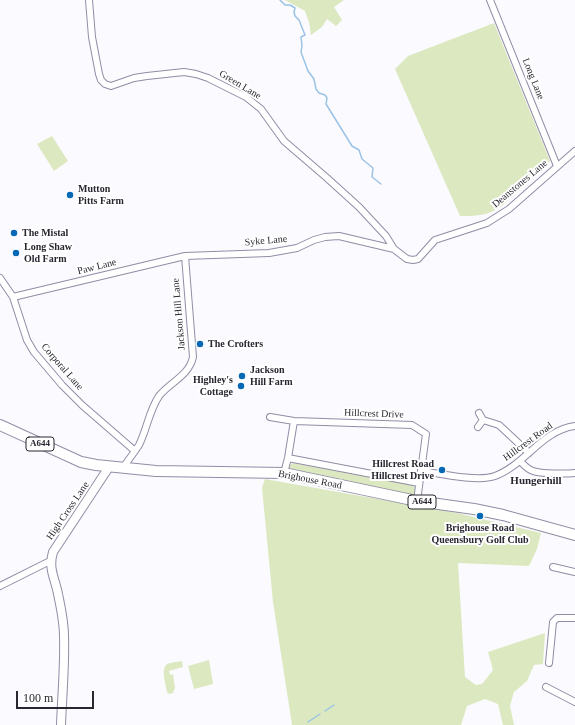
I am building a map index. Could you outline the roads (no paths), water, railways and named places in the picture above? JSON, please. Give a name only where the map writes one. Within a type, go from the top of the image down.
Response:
[{"type":"main road","name":"Brighouse Road","points":[[0,426],[81,462],[109,467],[156,472],[284,473],[418,501],[474,509],[503,515],[575,535]]},
{"type":"street","name":"Green Lane","points":[[89,0],[92,37],[99,74],[101,80],[105,84],[111,86],[134,78],[184,72],[208,78],[230,88],[261,109],[284,141],[359,207],[386,236],[394,248]]},
{"type":"street","name":"Long Lane","points":[[490,0],[557,166]]},
{"type":"street","name":"Deanstones Lane","points":[[394,248],[407,259],[418,259],[435,240],[487,223],[509,209],[575,151]]},
{"type":"street","name":"Syke Lane","points":[[185,256],[269,253],[297,248],[314,240],[325,237],[339,236],[364,243],[394,248]]},
{"type":"street","name":"Paw Lane","points":[[13,297],[185,256]]},
{"type":"street","name":"Jackson Hill Lane","points":[[123,468],[139,444],[151,411],[160,395],[184,373],[192,363],[193,357],[189,324],[185,256]]},
{"type":"street","name":"Corporal Lane","points":[[0,278],[13,297],[27,340],[34,352],[62,385],[82,405],[135,451]]},
{"type":"street","points":[[479,413],[483,420],[499,425],[529,453]]},
{"type":"street","name":"Hillcrest Drive","points":[[270,417],[294,421],[412,425],[426,434],[418,501]]},
{"type":"street","points":[[478,427],[483,420]]},
{"type":"street","points":[[284,473],[294,421]]},
{"type":"street","name":"Hillcrest Road","points":[[422,471],[479,478],[494,476],[508,470],[552,434],[568,427],[575,426]]},
{"type":"street","points":[[288,458],[420,483]]},
{"type":"street","points":[[520,461],[526,468],[534,472],[575,473]]},
{"type":"street","name":"High Cross Lane","points":[[50,561],[53,552],[109,467]]},
{"type":"street","points":[[0,586],[50,561],[58,591],[64,629],[61,725]]},
{"type":"street","points":[[553,567],[575,572]]},
{"type":"street","points":[[549,663],[554,619],[575,618]]},
{"type":"street","points":[[546,688],[575,702]]},
{"type":"waterway","points":[[280,0],[285,5],[290,5],[295,8],[295,16],[299,20],[305,35],[301,37],[301,52],[308,71],[314,79],[316,89],[319,93],[325,95],[327,98],[326,104],[352,146],[359,150],[362,159],[373,168],[372,177],[381,184]]},
{"type":"waterway","points":[[325,711],[334,705]]},
{"type":"waterway","points":[[308,722],[320,714]]},
{"type":"place","name":"Mutton Pitts Farm","points":[[70,195]]},
{"type":"place","name":"The Mistal","points":[[14,233]]},
{"type":"place","name":"Long Shaw Old Farm","points":[[16,253]]},
{"type":"place","name":"The Crofters","points":[[200,344]]},
{"type":"place","name":"Jackson Hill Farm","points":[[242,376]]},
{"type":"place","name":"Highley's Cottage","points":[[241,386]]},
{"type":"place","name":"Hillcrest Road Hillcrest Drive","points":[[442,470]]},
{"type":"place","name":"Brighouse Road Queensbury Golf Club","points":[[480,516]]},
{"type":"district","name":"Hungerhill","points":[[536,481]]}]
